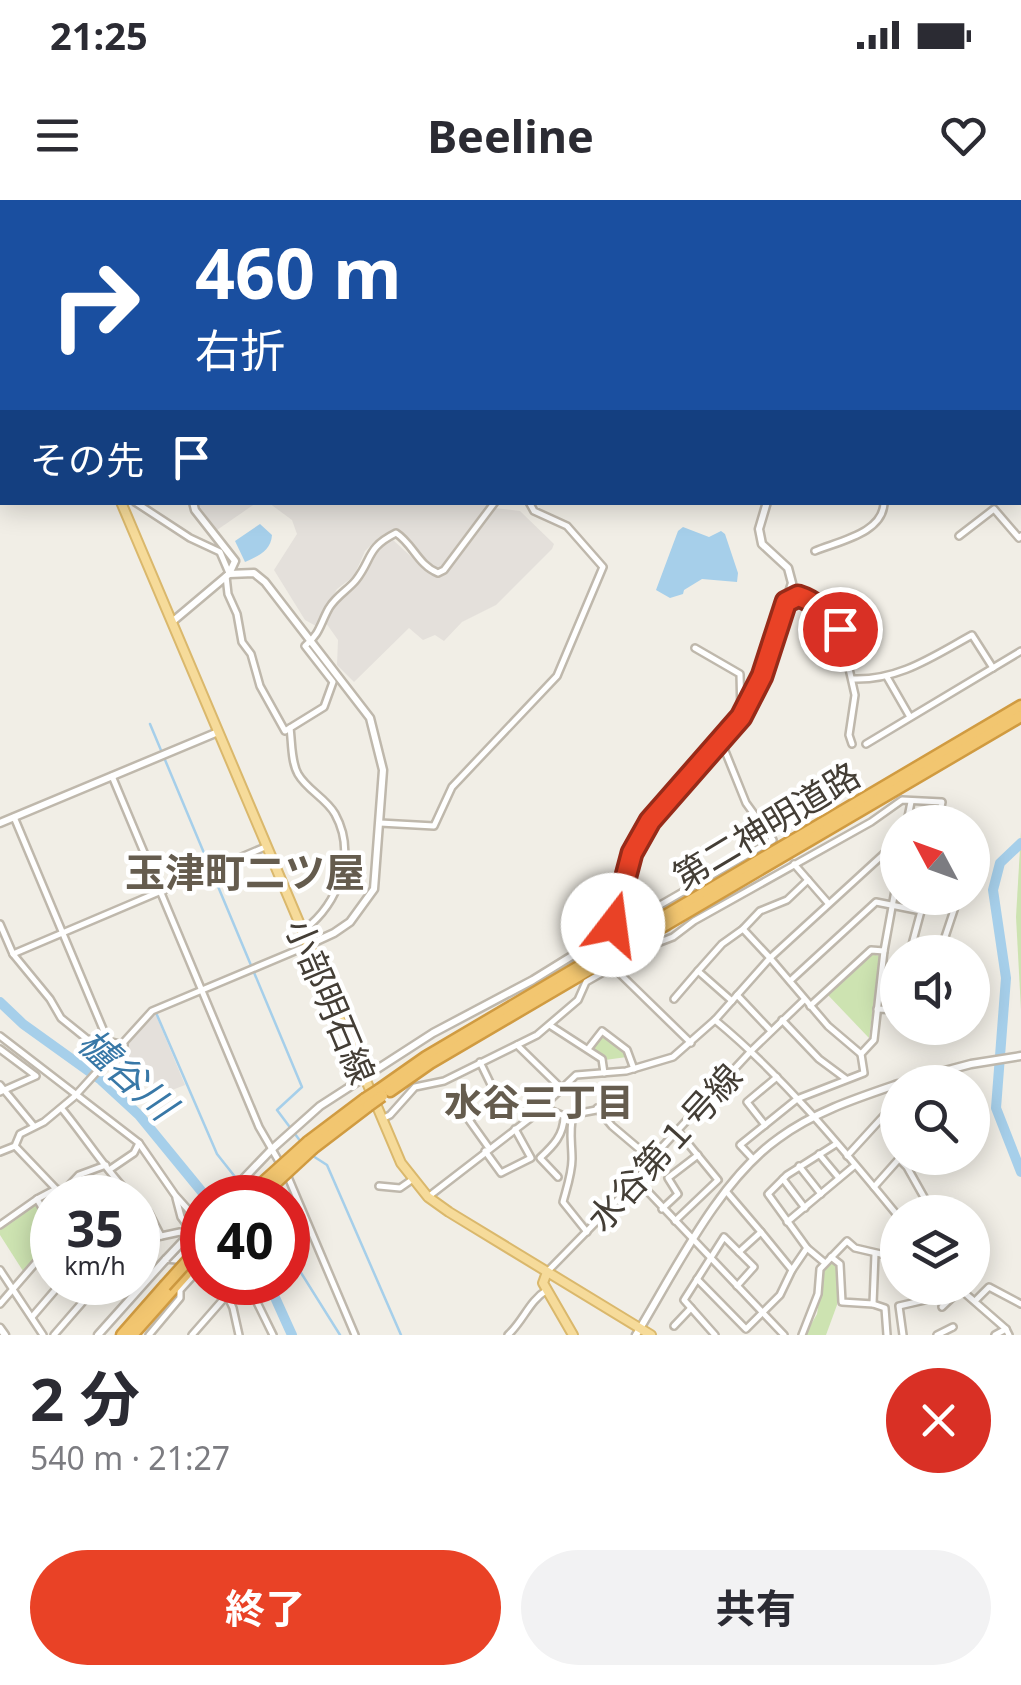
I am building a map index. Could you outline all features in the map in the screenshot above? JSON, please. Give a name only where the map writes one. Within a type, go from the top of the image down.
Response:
[{"type":"highway","name":"第二神明道路","points":[[274,1175],[426,1057],[1021,706]]},
{"type":"highway","name":"第二神明道路","points":[[380,1093],[1021,716]]},
{"type":"highway","name":"第二神明道路","points":[[281,1175],[310,1145]]},
{"type":"highway","points":[[132,1335],[180,1270]]},
{"type":"highway","points":[[122,1335],[180,1277]]},
{"type":"main road","name":"小部明石線","points":[[122,505],[307,946],[412,1180],[428,1197],[638,1331],[651,1335]]},
{"type":"main road","points":[[546,1272],[544,1283],[573,1335]]},
{"type":"street","points":[[140,505],[190,538],[220,552],[242,642],[252,654],[253,666],[285,731],[324,707],[333,682],[304,646],[319,635],[327,611],[340,591],[356,580],[373,549],[396,533],[438,573],[492,505]]},
{"type":"street","points":[[172,622],[233,568],[233,556],[194,505]]},
{"type":"street","points":[[380,823],[434,826],[452,787],[557,676],[604,567],[567,526],[534,512],[530,505]]},
{"type":"street","points":[[247,1175],[320,1106],[364,1076],[433,1033],[574,957],[609,933],[632,853],[643,831],[741,717],[762,676],[792,583],[788,568],[762,544],[759,528],[766,505]]},
{"type":"street","points":[[816,551],[872,528],[882,515],[884,505]]},
{"type":"street","points":[[959,536],[994,508],[1018,538],[1021,536]]},
{"type":"street","points":[[16,1146],[20,1134],[62,1109],[152,1011],[334,934],[365,904],[374,888],[383,770],[370,718],[254,574],[228,575]]},
{"type":"street","points":[[789,600],[798,596],[818,604],[840,629],[854,696],[849,735],[852,744]]},
{"type":"street","points":[[852,679],[888,678],[972,636],[993,668]]},
{"type":"street","points":[[695,648],[740,674],[741,717]]},
{"type":"street","points":[[866,744],[1021,650]]},
{"type":"street","points":[[888,678],[910,717]]},
{"type":"street","points":[[290,728],[297,773],[334,810],[346,841],[340,882],[324,912],[302,932]]},
{"type":"street","points":[[0,823],[218,732]]},
{"type":"street","points":[[609,933],[617,934],[773,840],[746,802],[722,741]]},
{"type":"street","points":[[112,776],[259,1126],[288,1177],[355,1335]]},
{"type":"street","points":[[382,1119],[415,1087],[444,1081],[551,1026],[578,1000],[586,982],[612,966],[871,822],[902,800],[942,802],[941,805]]},
{"type":"street","points":[[14,817],[108,1041]]},
{"type":"street","points":[[13,954],[266,847]]},
{"type":"street","points":[[428,1197],[515,1130],[576,1076],[634,1069],[673,1057],[715,1020],[770,958],[880,857]]},
{"type":"street","points":[[794,864],[829,903]]},
{"type":"street","points":[[674,999],[722,944],[744,929],[760,911],[788,900],[808,880]]},
{"type":"street","points":[[790,981],[876,902],[880,902]]},
{"type":"street","points":[[0,924],[13,954],[60,1018],[87,1039],[124,1045]]},
{"type":"street","points":[[744,929],[804,1000],[860,1054],[864,1073],[797,1099],[740,1144],[753,1159]]},
{"type":"street","points":[[810,1006],[871,950],[880,951]]},
{"type":"street","points":[[612,966],[690,1043]]},
{"type":"street","points":[[698,971],[771,1031]]},
{"type":"street","points":[[860,1054],[874,1040],[880,984]]},
{"type":"street","name":"水谷第１号線","points":[[546,1272],[804,1000]]},
{"type":"street","points":[[715,1020],[777,1077],[881,1195]]},
{"type":"street","points":[[782,1020],[819,1059],[847,1080]]},
{"type":"street","points":[[551,1026],[602,1059],[604,1073]]},
{"type":"street","points":[[588,1049],[602,1031],[627,1050],[634,1069]]},
{"type":"street","points":[[0,1036],[35,1066],[79,1092],[139,1144],[180,1201]]},
{"type":"street","points":[[516,1045],[562,1088]]},
{"type":"street","points":[[0,1049],[36,1076],[2,1089],[34,1125]]},
{"type":"street","points":[[967,1065],[1021,1056]]},
{"type":"street","points":[[480,1062],[497,1097],[469,1120],[501,1172],[531,1158],[515,1130]]},
{"type":"street","points":[[765,1125],[748,1102],[777,1077]]},
{"type":"street","points":[[638,1331],[726,1190],[753,1159],[812,1117],[880,1092]]},
{"type":"street","points":[[543,1107],[564,1116],[618,1106]]},
{"type":"street","points":[[598,1108],[612,1126],[651,1159]]},
{"type":"street","points":[[62,1109],[113,1175]]},
{"type":"street","points":[[572,1115],[571,1172],[562,1202],[587,1232]]},
{"type":"street","points":[[558,1177],[540,1158],[556,1143],[564,1116]]},
{"type":"street","points":[[847,1156],[880,1121]]},
{"type":"street","points":[[675,1222],[718,1180],[677,1130]]},
{"type":"street","points":[[78,1175],[107,1168],[134,1153],[139,1144]]},
{"type":"street","points":[[825,1263],[807,1248],[768,1194],[800,1166],[836,1144]]},
{"type":"street","points":[[0,1152],[16,1146]]},
{"type":"street","points":[[16,1146],[45,1175]]},
{"type":"street","points":[[819,1154],[839,1178]]},
{"type":"street","points":[[662,1209],[678,1194],[668,1178],[698,1155]]},
{"type":"street","points":[[787,1222],[855,1165]]},
{"type":"street","points":[[800,1166],[821,1194]]},
{"type":"street","points":[[874,1187],[885,1175]]},
{"type":"street","points":[[783,1179],[804,1208]]},
{"type":"street","points":[[379,1186],[400,1188],[412,1180]]},
{"type":"street","points":[[637,1180],[784,1335]]},
{"type":"street","points":[[726,1190],[792,1270]]},
{"type":"street","points":[[175,1196],[180,1217]]},
{"type":"street","points":[[0,1224],[30,1204]]},
{"type":"street","points":[[0,1209],[8,1220]]},
{"type":"street","points":[[161,1236],[180,1232]]},
{"type":"street","points":[[739,1252],[761,1232]]},
{"type":"street","points":[[716,1335],[684,1300],[724,1236],[754,1267],[736,1286]]},
{"type":"street","points":[[802,1335],[825,1263],[847,1241],[855,1248],[880,1254]]},
{"type":"street","points":[[160,1265],[180,1245]]},
{"type":"street","points":[[697,1279],[746,1329],[780,1296],[807,1248]]},
{"type":"street","points":[[874,1304],[876,1253]]},
{"type":"street","points":[[166,1259],[180,1257]]},
{"type":"street","points":[[831,1257],[840,1264],[842,1302],[885,1308],[887,1334]]},
{"type":"street","points":[[0,1270],[43,1335]]},
{"type":"street","points":[[0,1304],[30,1270]]},
{"type":"street","points":[[990,1287],[1021,1304]]},
{"type":"street","points":[[508,1335],[525,1319],[532,1300],[547,1290]]},
{"type":"street","points":[[149,1335],[180,1298]]},
{"type":"street","points":[[32,1317],[42,1305]]},
{"type":"street","points":[[54,1335],[80,1305]]},
{"type":"street","points":[[98,1335],[123,1305]]},
{"type":"street","points":[[192,1335],[218,1305]]},
{"type":"street","points":[[230,1305],[237,1334]]},
{"type":"street","points":[[258,1305],[272,1335]]},
{"type":"street","points":[[903,1305],[899,1306],[903,1335]]},
{"type":"street","points":[[980,1305],[1007,1332]]},
{"type":"street","points":[[674,1326],[691,1308]]},
{"type":"street","points":[[937,1335],[953,1327]]},
{"type":"street","points":[[0,1328],[5,1335]]},
{"type":"street","points":[[995,1335],[1007,1332]]},
{"type":"shaded area","points":[[198,505],[253,505],[217,530]]},
{"type":"shaded area","points":[[272,505],[490,505],[437,572],[423,561],[399,530],[374,542],[365,551],[354,576],[337,589],[316,626],[305,620],[274,570],[297,534],[292,520]]},
{"type":"shaded area","points":[[494,508],[520,511],[554,544],[552,549],[496,605],[462,622],[444,641],[435,635],[423,640],[409,628],[354,682],[337,665],[338,640],[326,623],[343,590],[357,579],[370,555],[392,539],[431,575],[438,576],[446,572]]},
{"type":"shaded area","points":[[155,1013],[185,1085],[162,1094],[110,1062]]},
{"type":"green space","points":[[1021,831],[1021,1010],[1016,917]]},
{"type":"green space","points":[[871,954],[880,956],[869,1038],[827,994]]},
{"type":"green space","points":[[604,1035],[627,1057],[605,1060],[592,1048]]},
{"type":"green space","points":[[30,1207],[30,1263],[23,1271],[0,1235],[0,1229]]},
{"type":"green space","points":[[831,1262],[837,1266],[837,1305],[826,1335],[805,1335],[817,1314],[824,1270]]},
{"type":"water","points":[[260,524],[272,535],[271,541],[263,552],[245,562],[235,541]]},
{"type":"water","points":[[683,527],[709,537],[721,531],[725,534],[738,573],[737,582],[702,579],[683,594],[670,598],[656,590],[678,531]]},
{"type":"waterway","points":[[150,724],[302,1087],[277,1110],[301,1142]]},
{"type":"waterway","points":[[1021,843],[1000,863],[993,890],[1006,978],[996,1108],[1021,1172]]},
{"type":"waterway","name":"櫨谷川","points":[[0,1002],[23,1024],[101,1080],[139,1115],[188,1175]]},
{"type":"waterway","points":[[157,1015],[217,1154],[234,1175]]},
{"type":"waterway","points":[[313,1156],[327,1165],[401,1335]]},
{"type":"waterway","points":[[310,1287],[340,1335]]},
{"type":"waterway","name":"櫨谷川","points":[[278,1305],[292,1335]]},
{"type":"tunnel","points":[[655,908],[669,932]]},
{"type":"district","name":"玉津町二ツ屋","points":[[245,871]]},
{"type":"district","name":"水谷三丁目","points":[[539,1101]]},
{"type":"route","points":[[613,925],[638,839],[752,700],[786,602],[792,597],[807,598],[818,604],[840,629]]}]
